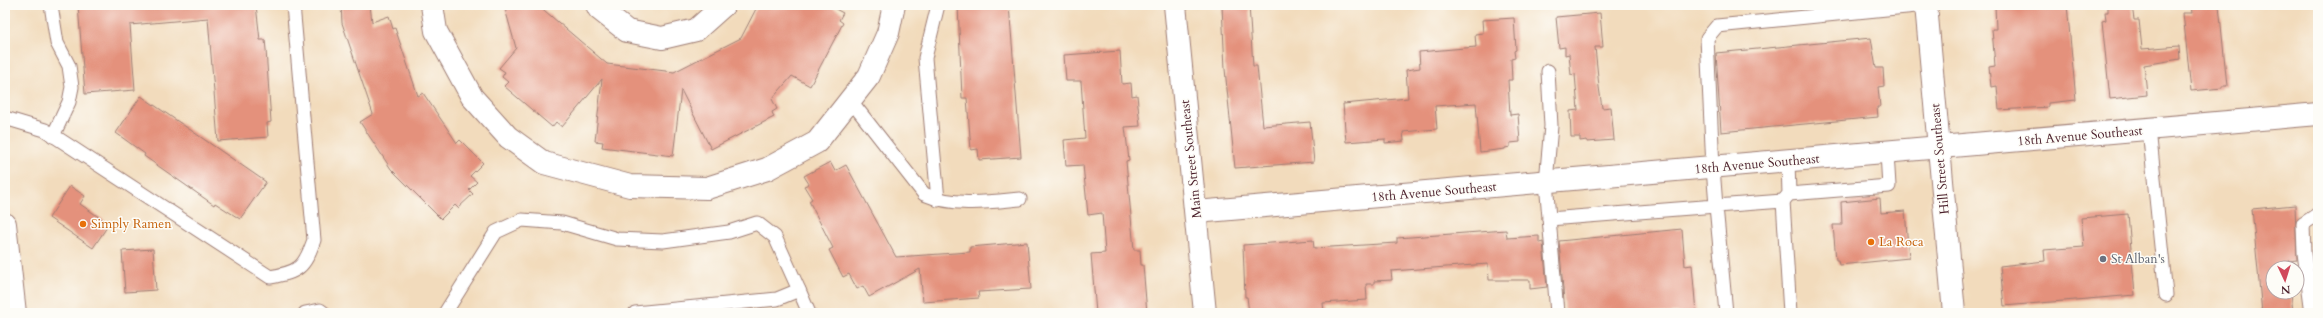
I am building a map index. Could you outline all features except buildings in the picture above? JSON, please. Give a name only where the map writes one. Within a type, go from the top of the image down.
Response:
[{"type":"street","points":[[432,5],[436,31],[472,97],[508,138],[544,162],[630,186],[706,188],[768,169],[817,142],[851,101],[869,76],[888,33],[894,5]]},
{"type":"street","points":[[597,5],[599,9],[627,31],[662,38],[696,30],[724,5]]},
{"type":"street","name":"Main Street Southeast","points":[[1175,5],[1205,313]]},
{"type":"street","name":"Hill Street Southeast","points":[[1926,5],[1954,313]]},
{"type":"street","name":"18th Avenue Southeast","points":[[1196,212],[1887,153],[2318,114]]},
{"type":"street","points":[[5,224],[15,313]]},
{"type":"lane","points":[[51,5],[57,43],[68,66],[72,87],[70,102],[54,136]]},
{"type":"lane","points":[[5,118],[45,130],[270,277],[292,273],[307,260],[314,240],[293,5]]},
{"type":"lane","points":[[938,5],[925,58],[938,200]]},
{"type":"lane","points":[[1726,313],[1712,168],[1707,38],[1717,26],[1926,5]]},
{"type":"lane","points":[[1548,71],[1551,126],[1546,182],[1557,313]]},
{"type":"lane","points":[[851,101],[924,194],[938,200],[981,202],[1020,199]]},
{"type":"lane","points":[[2149,129],[2166,295]]},
{"type":"lane","points":[[1549,219],[1716,206],[1889,186],[1887,153]]},
{"type":"lane","points":[[1788,161],[1786,198],[1790,313]]},
{"type":"lane","points":[[2312,313],[2304,253],[2303,224],[2318,214]]},
{"type":"lane","points":[[445,313],[496,232],[522,220],[562,223],[617,239],[663,241],[730,232],[757,223],[775,237],[809,313]]},
{"type":"lane","points":[[635,313],[747,308],[777,300],[799,290]]},
{"type":"lane","points":[[305,313],[320,310],[324,313]]},
{"type":"place","name":"Simply Ramen","points":[[83,224]]},
{"type":"place","name":"La Roca","points":[[1871,242]]},
{"type":"place","name":"St Alban's","points":[[2103,259]]}]
